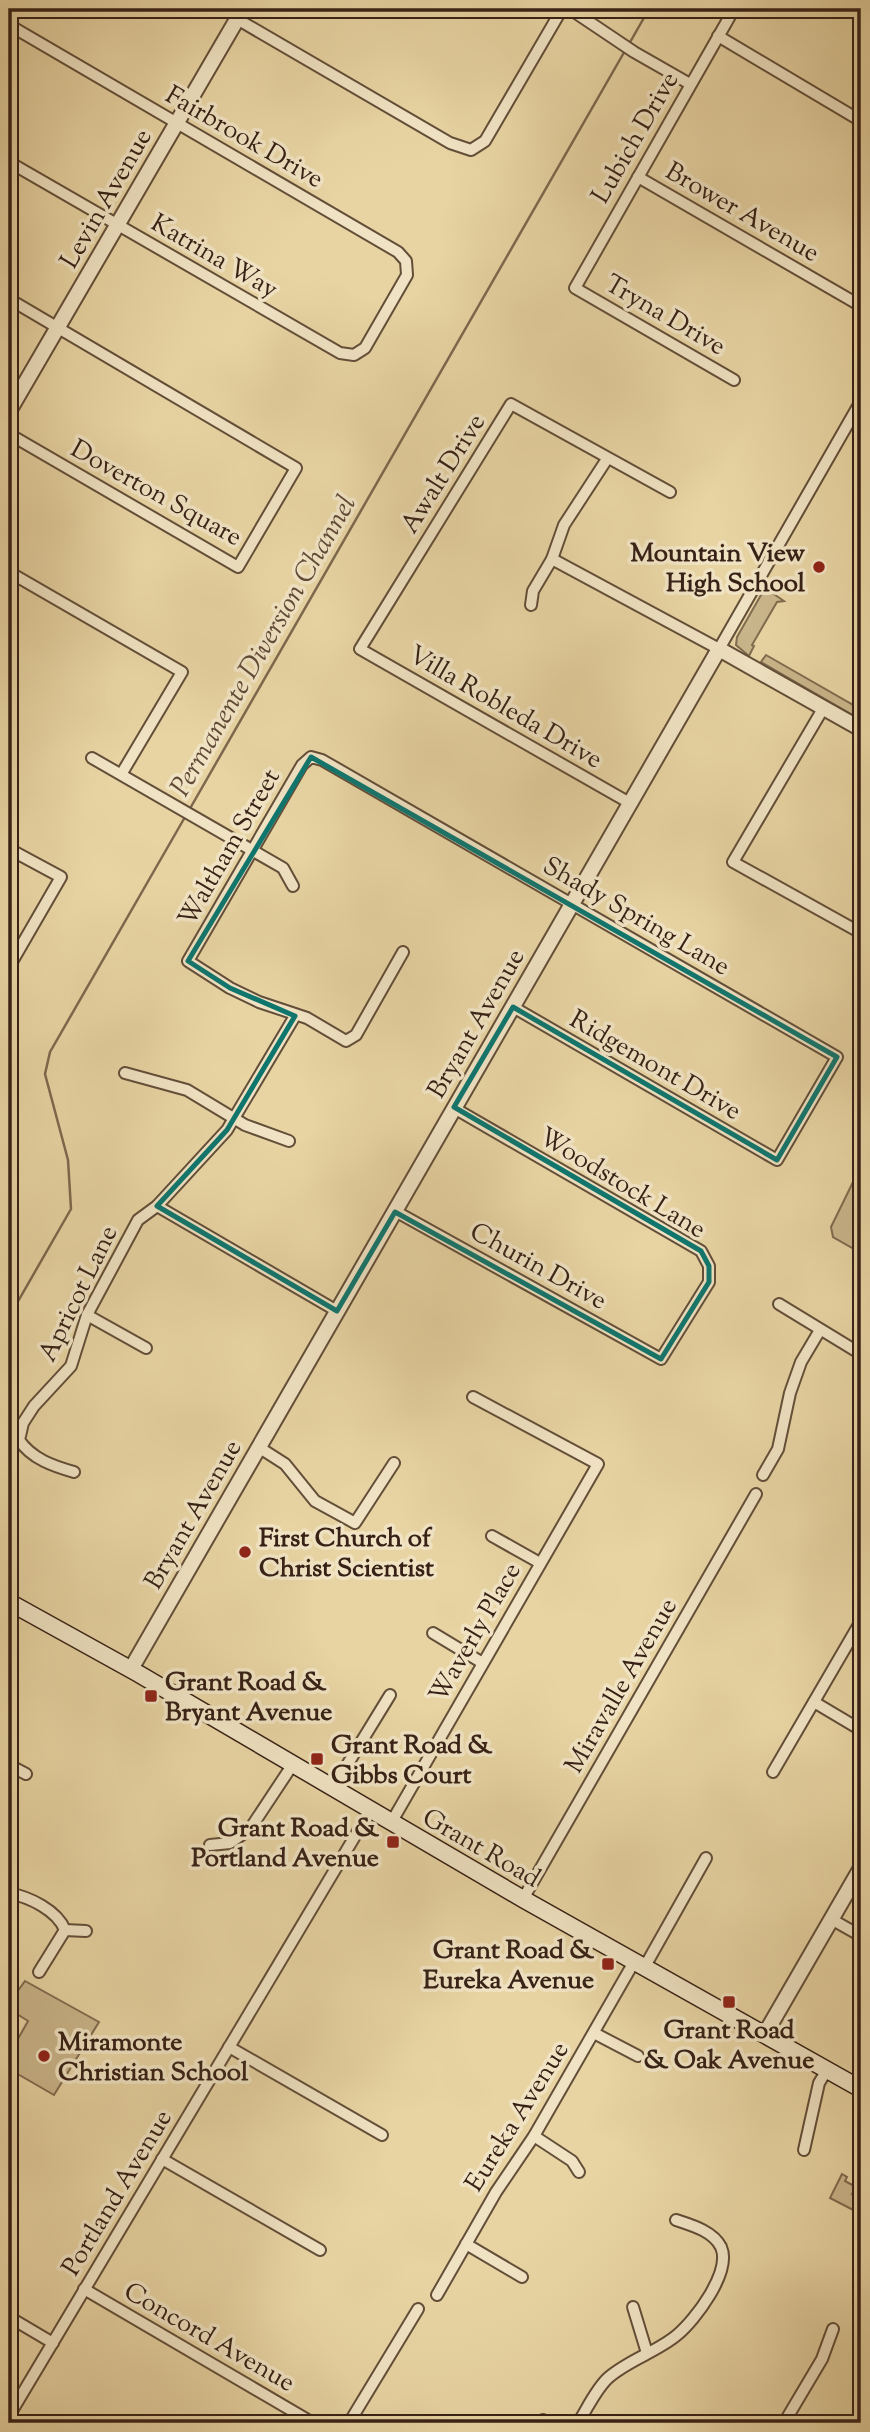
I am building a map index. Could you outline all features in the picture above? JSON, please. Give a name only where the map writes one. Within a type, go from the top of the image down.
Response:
[{"type":"main road","name":"Grant Road","points":[[9,1602],[131,1669],[523,1899],[861,2089]]},
{"type":"street","points":[[240,14],[450,143],[471,150],[485,141],[562,9]]},
{"type":"street","points":[[569,9],[634,52],[690,84]]},
{"type":"street","name":"Lubich Drive","points":[[575,288],[734,9]]},
{"type":"street","name":"Levin Avenue","points":[[9,411],[240,14]]},
{"type":"street","name":"Fairbrook Drive","points":[[9,25],[398,252],[406,261],[407,275],[385,314]]},
{"type":"street","points":[[718,36],[861,121]]},
{"type":"street","name":"Katrina Way","points":[[9,162],[340,353],[354,355],[365,348],[385,314]]},
{"type":"street","name":"Brower Avenue","points":[[638,177],[861,306]]},
{"type":"street","name":"Tryna Drive","points":[[575,288],[734,380]]},
{"type":"street","points":[[9,299],[57,329]]},
{"type":"street","name":"Doverton Square","points":[[9,434],[237,567],[296,468],[57,329]]},
{"type":"street","name":"Bryant Avenue","points":[[131,1669],[861,401]]},
{"type":"street","name":"Awalt Drive","points":[[360,649],[510,404],[670,492]]},
{"type":"street","points":[[531,605],[533,591],[552,559],[565,525],[607,459]]},
{"type":"street","points":[[552,559],[861,729]]},
{"type":"street","points":[[9,572],[182,672],[122,773]]},
{"type":"street","name":"Villa Robleda Drive","points":[[360,649],[628,802]]},
{"type":"street","points":[[824,708],[733,862],[861,933]]},
{"type":"street","name":"Waltham Street","points":[[295,1016],[230,988],[188,961],[302,765],[311,757]]},
{"type":"street","name":"Shady Spring Lane","points":[[311,757],[323,760],[836,1058],[778,1160]]},
{"type":"street","points":[[92,758],[283,868],[293,886]]},
{"type":"street","points":[[9,849],[61,877],[9,967]]},
{"type":"street","points":[[295,1016],[307,1018],[339,1038],[351,1040],[403,952]]},
{"type":"street","name":"Ridgemont Drive","points":[[513,1007],[778,1160]]},
{"type":"street","name":"Apricot Lane","points":[[74,1472],[27,1452],[19,1440],[23,1423],[34,1406],[71,1366],[87,1315],[138,1220],[158,1206],[234,1119],[295,1016]]},
{"type":"street","points":[[125,1073],[187,1090],[234,1119],[289,1141]]},
{"type":"street","name":"Woodstock Lane","points":[[454,1108],[701,1251],[709,1266],[709,1282],[661,1359]]},
{"type":"street","points":[[158,1206],[337,1311]]},
{"type":"street","name":"Churin Drive","points":[[395,1211],[661,1359]]},
{"type":"street","points":[[779,1304],[861,1354]]},
{"type":"street","points":[[87,1315],[146,1348]]},
{"type":"street","points":[[763,1475],[778,1450],[790,1393],[801,1362],[820,1330]]},
{"type":"street","name":"Waverly Place","points":[[391,1823],[481,1662],[598,1464],[473,1397]]},
{"type":"street","points":[[260,1448],[285,1464],[315,1502],[355,1523],[394,1463]]},
{"type":"street","name":"Miravalle Avenue","points":[[523,1899],[756,1494]]},
{"type":"street","points":[[492,1536],[541,1563]]},
{"type":"street","points":[[773,1772],[861,1621]]},
{"type":"street","points":[[433,1633],[481,1662]]},
{"type":"street","points":[[333,1788],[390,1695]]},
{"type":"street","points":[[814,1702],[861,1730]]},
{"type":"street","points":[[210,1845],[230,1843],[250,1829],[293,1764]]},
{"type":"street","points":[[9,1765],[26,1774]]},
{"type":"street","name":"Portland Avenue","points":[[9,2416],[370,1811]]},
{"type":"street","name":"Eureka Avenue","points":[[437,2295],[496,2192],[534,2136],[594,2033],[706,1858]]},
{"type":"street","points":[[765,2034],[861,1868]]},
{"type":"street","points":[[9,1893],[41,1906],[59,1918],[65,1930]]},
{"type":"street","points":[[831,1919],[861,1936]]},
{"type":"street","points":[[65,1930],[86,1931]]},
{"type":"street","points":[[39,1972],[65,1930]]},
{"type":"street","points":[[594,2033],[638,2056]]},
{"type":"street","points":[[229,2047],[382,2135]]},
{"type":"street","points":[[804,2150],[819,2083],[827,2070]]},
{"type":"street","points":[[534,2136],[572,2161],[579,2172]]},
{"type":"street","points":[[162,2159],[320,2250]]},
{"type":"street","points":[[578,2423],[607,2379],[675,2337],[692,2320],[712,2291],[723,2258],[720,2245],[708,2234],[676,2220]]},
{"type":"street","points":[[466,2244],[523,2277]]},
{"type":"street","name":"Concord Avenue","points":[[84,2289],[313,2423]]},
{"type":"street","points":[[633,2307],[647,2353]]},
{"type":"street","points":[[349,2423],[418,2309]]},
{"type":"street","points":[[9,2316],[53,2343]]},
{"type":"street","points":[[784,2423],[822,2359],[833,2329]]},
{"type":"street","points":[[538,2423],[543,2420],[548,2423]]},
{"type":"highlighted area","points":[[311,757],[837,1057],[777,1160],[513,1007],[454,1107],[701,1251],[709,1266],[709,1282],[661,1359],[395,1212],[337,1311],[157,1206],[227,1130],[295,1016],[230,988],[188,961]]},
{"type":"shaded area","points":[[765,588],[784,601],[777,602],[752,645],[754,646],[749,656],[736,645],[737,637]]},
{"type":"shaded area","points":[[766,655],[860,709],[856,717],[761,662]]},
{"type":"shaded area","points":[[861,1173],[861,1253],[833,1237],[831,1227],[855,1178]]},
{"type":"shaded area","name":"Miramonte Christian School","points":[[25,1981],[99,2022],[54,2095],[9,2069],[9,2055],[28,2021],[9,2009],[12,1989],[17,1992]]},
{"type":"shaded area","points":[[842,2174],[847,2177],[845,2181],[856,2187],[852,2194],[858,2197],[861,2192],[861,2214],[830,2198]]},
{"type":"waterway","name":"Permanente Diversion Channel","points":[[629,44],[649,9]]},
{"type":"waterway","name":"Permanente Diversion Channel","points":[[188,812],[626,49]]},
{"type":"waterway","name":"Permanente Diversion Channel","points":[[9,1317],[71,1209],[68,1160],[45,1074],[50,1052],[185,817]]},
{"type":"place","name":"Mountain View High School","points":[[819,567]]},
{"type":"place","name":"First Church of Christ Scientist","points":[[245,1552]]},
{"type":"place","name":"Grant Road & Bryant Avenue","points":[[151,1696]]},
{"type":"place","name":"Grant Road & Gibbs Court","points":[[317,1759]]},
{"type":"place","name":"Grant Road & Portland Avenue","points":[[393,1842]]},
{"type":"place","name":"Grant Road & Eureka Avenue","points":[[608,1964]]},
{"type":"place","name":"Grant Road & Oak Avenue","points":[[729,2002]]},
{"type":"place","name":"Miramonte Christian School","points":[[44,2056]]}]
